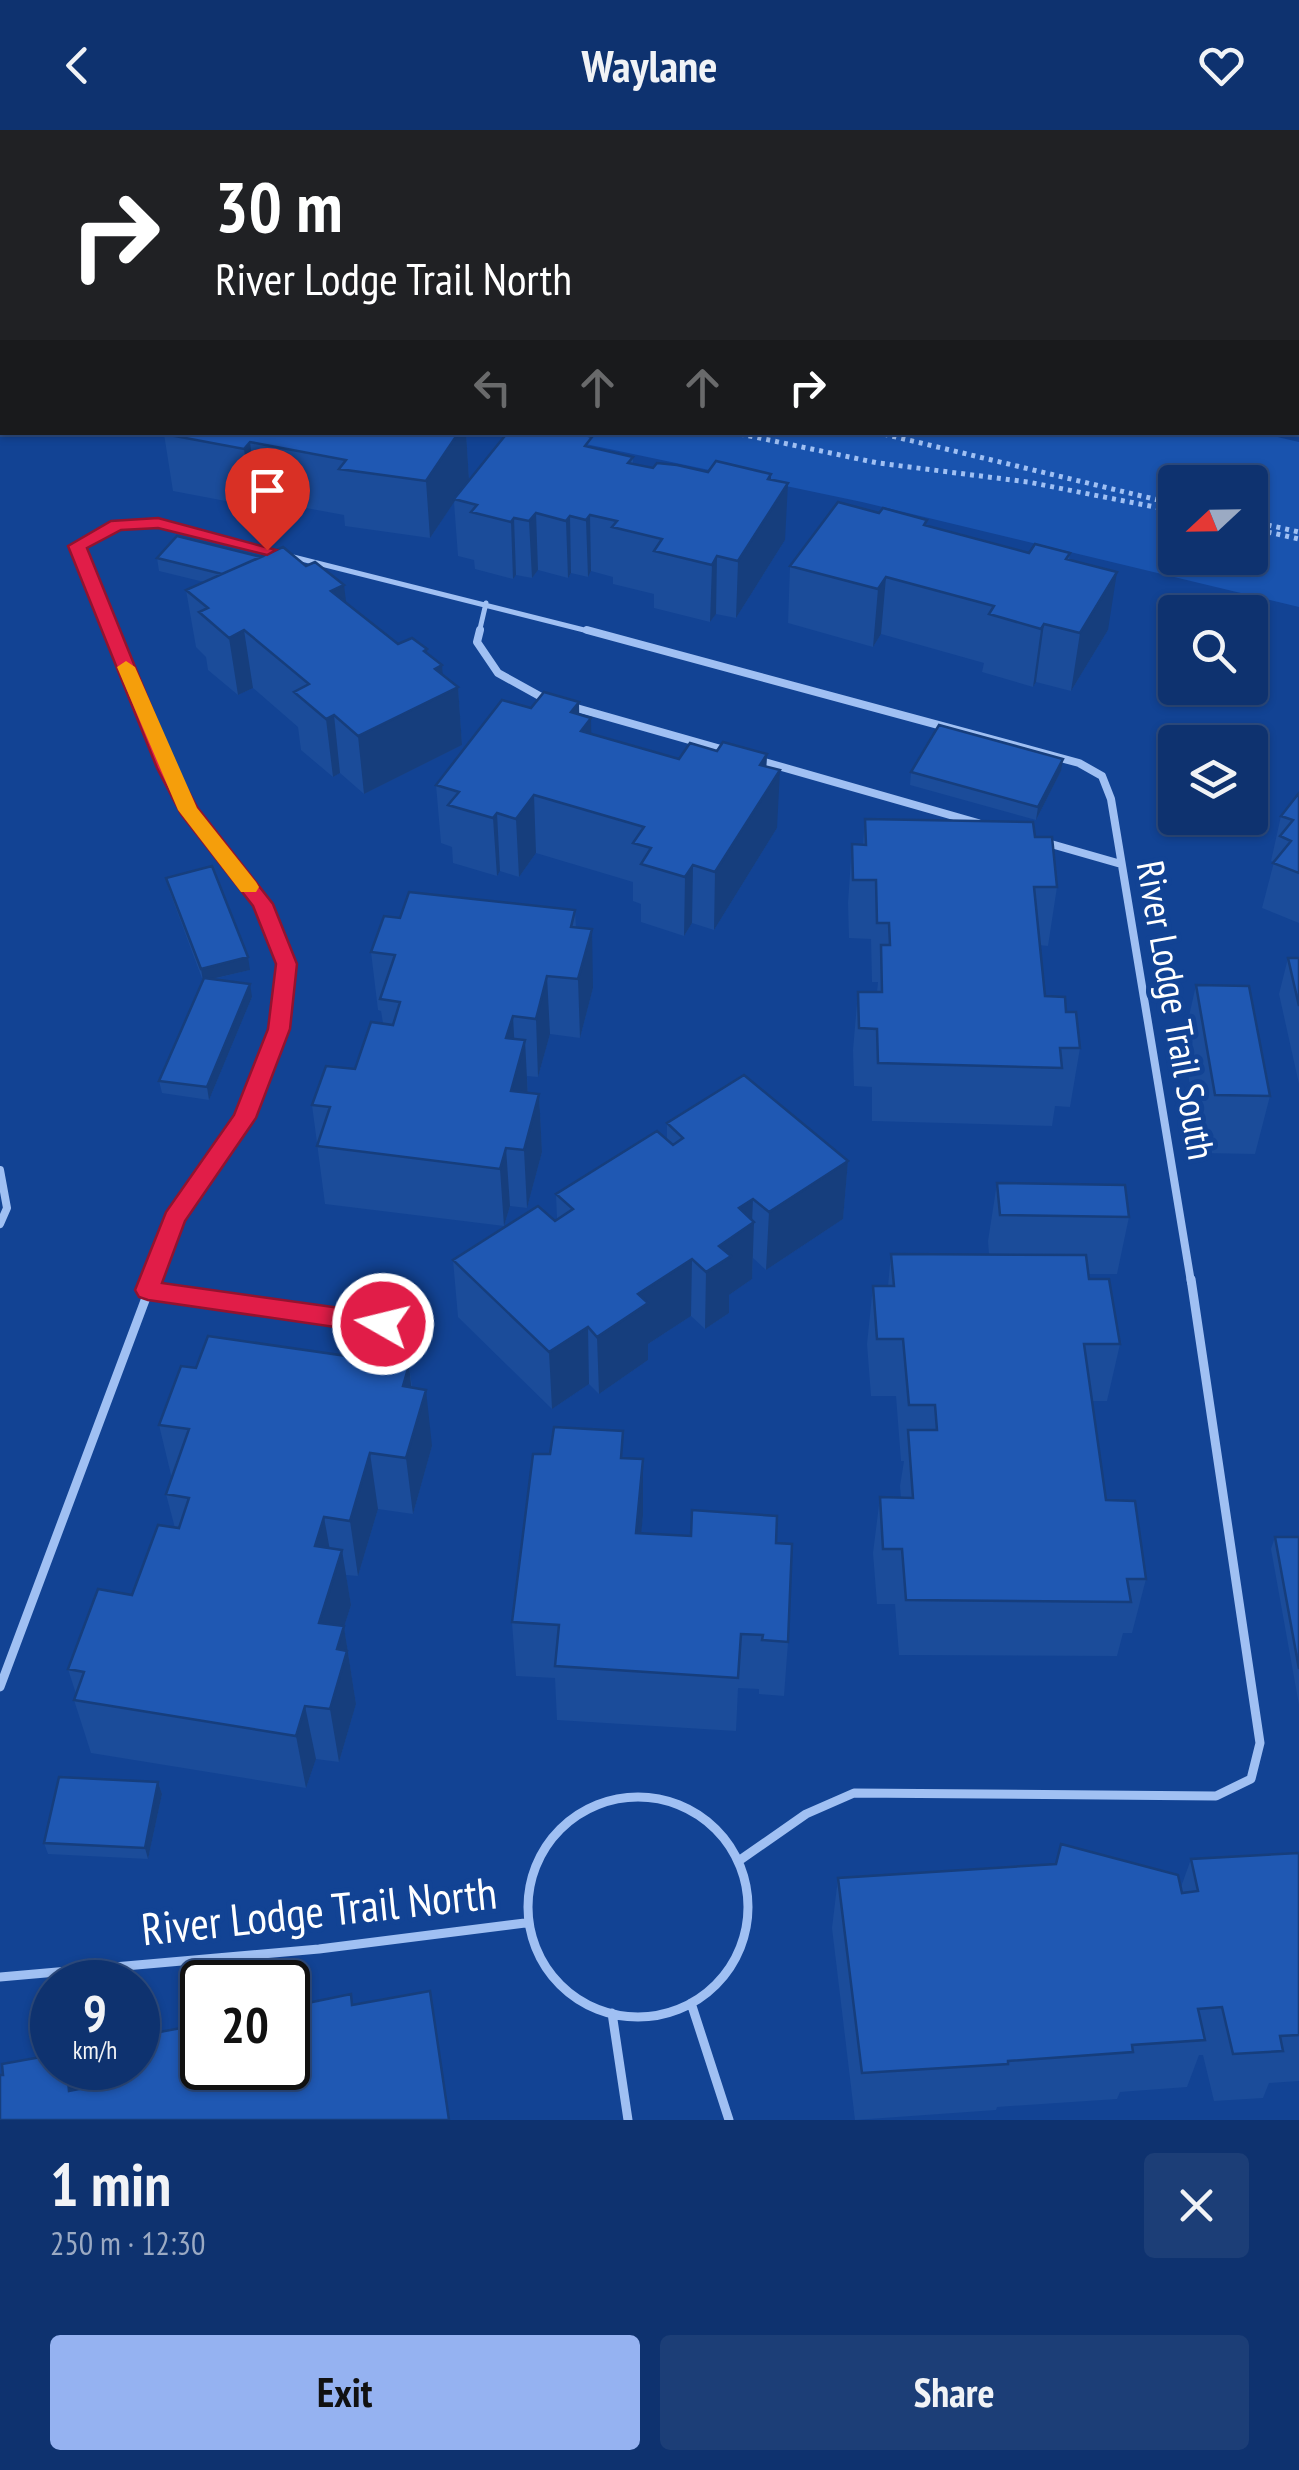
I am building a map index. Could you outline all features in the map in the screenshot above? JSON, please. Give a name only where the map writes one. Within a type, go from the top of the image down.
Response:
[{"type":"lane","name":"River Lodge Trail South","points":[[148,1290],[174,1218],[245,1118],[279,1029],[286,964],[262,904],[188,810],[166,768],[77,546],[118,525],[158,523],[486,602],[1078,763],[1102,776],[1122,864],[1183,1229],[1260,1742],[1251,1779],[1216,1796],[854,1793],[806,1814],[740,1860]]},
{"type":"lane","points":[[486,602],[477,642],[498,674],[532,695],[551,700]]},
{"type":"lane","points":[[570,706],[741,755]]},
{"type":"lane","points":[[760,760],[988,826]]},
{"type":"lane","points":[[1026,837],[1122,864]]},
{"type":"lane","points":[[0,1170],[8,1208],[0,1224]]},
{"type":"lane","points":[[0,1686],[148,1290],[383,1324]]},
{"type":"lane","points":[[638,1799],[680,1807],[714,1828],[740,1860],[750,1891],[750,1924],[740,1955],[719,1982],[692,2003],[653,2015],[612,2013],[574,1998],[543,1970],[526,1934],[523,1894],[536,1856],[562,1825],[598,1805],[638,1799]]},
{"type":"lane","name":"River Lodge Trail North","points":[[0,1976],[320,1948],[525,1924]]},
{"type":"lane","points":[[692,2003],[730,2120]]},
{"type":"lane","points":[[612,2013],[628,2120]]},
{"type":"path","points":[[745,435],[878,463],[1028,482],[1158,505]]},
{"type":"path","points":[[887,435],[1158,504]]},
{"type":"path","points":[[1268,528],[1299,536]]},
{"type":"shaded area","points":[[543,435],[1269,435],[1299,442],[1299,607],[1268,600],[1268,595],[1249,595],[1166,575],[1268,575],[1268,465],[1158,465],[1158,573],[862,502]]},
{"type":"building","points":[[169,435],[457,435],[426,481],[339,469],[346,460],[250,442],[244,449]]},
{"type":"building","points":[[506,435],[586,435],[592,437],[585,446],[633,457],[628,463],[653,468],[657,463],[677,465],[708,472],[716,461],[771,474],[768,479],[788,483],[738,561],[717,556],[712,565],[654,551],[662,539],[612,527],[617,521],[590,515],[586,520],[570,516],[566,521],[536,513],[529,521],[514,518],[511,522],[471,512],[477,505],[454,499]]},
{"type":"building","points":[[838,502],[879,513],[883,508],[927,520],[924,525],[1029,553],[1035,544],[1070,553],[1066,559],[1117,572],[1080,633],[1044,624],[1041,629],[989,614],[994,606],[886,577],[878,589],[790,566]]},
{"type":"building","points":[[177,536],[261,557],[222,574],[157,558]]},
{"type":"building","points":[[283,547],[306,566],[315,562],[344,585],[331,591],[398,644],[412,638],[427,649],[424,651],[442,665],[435,669],[458,687],[358,736],[334,715],[326,719],[294,692],[309,684],[244,630],[229,638],[199,612],[208,608],[186,590]]},
{"type":"building","points":[[544,692],[579,702],[571,712],[591,718],[581,731],[679,759],[690,743],[717,751],[723,742],[767,754],[760,765],[780,770],[715,872],[693,865],[685,877],[641,864],[651,848],[633,843],[644,827],[534,795],[516,819],[497,813],[493,818],[448,805],[459,792],[436,785],[502,700],[531,708]]},
{"type":"building","points":[[939,725],[1063,759],[1038,807],[911,772]]},
{"type":"building","points":[[1299,793],[1299,873],[1273,863],[1291,841],[1280,836],[1293,820],[1281,816]]},
{"type":"building","points":[[865,819],[1033,822],[1035,837],[1052,837],[1057,887],[1034,887],[1045,996],[1065,997],[1066,1012],[1076,1012],[1080,1048],[1060,1048],[1062,1068],[878,1063],[877,1029],[859,1028],[858,992],[882,992],[881,945],[890,945],[889,923],[877,923],[876,880],[853,880],[852,844],[866,845]]},
{"type":"building","points":[[212,866],[248,957],[201,969],[166,878]]},
{"type":"building","points":[[409,892],[575,910],[571,927],[592,929],[578,979],[547,976],[536,1019],[513,1016],[506,1038],[525,1040],[511,1091],[539,1094],[524,1150],[506,1148],[500,1169],[317,1146],[330,1107],[312,1105],[326,1066],[355,1069],[371,1022],[393,1025],[400,1002],[380,999],[395,955],[371,952],[384,916],[400,918]]},
{"type":"building","points":[[1288,958],[1299,958],[1299,1006]]},
{"type":"building","points":[[204,978],[250,984],[207,1087],[159,1081]]},
{"type":"building","points":[[1196,985],[1249,986],[1270,1096],[1215,1095]]},
{"type":"building","points":[[744,1075],[848,1161],[769,1212],[753,1199],[739,1208],[754,1222],[719,1246],[731,1256],[706,1272],[692,1259],[638,1294],[648,1303],[597,1337],[588,1327],[549,1352],[453,1260],[538,1206],[555,1221],[573,1209],[556,1194],[657,1131],[673,1145],[683,1138],[667,1123]]},
{"type":"building","points":[[997,1183],[1125,1185],[1129,1217],[1000,1215]]},
{"type":"building","points":[[891,1254],[1086,1255],[1089,1279],[1109,1279],[1120,1344],[1084,1344],[1106,1500],[1135,1501],[1146,1579],[1127,1579],[1131,1602],[906,1600],[902,1549],[883,1549],[880,1497],[913,1498],[908,1430],[937,1430],[935,1405],[909,1405],[903,1339],[877,1339],[873,1286],[894,1286]]},
{"type":"building","points":[[208,1336],[409,1365],[403,1386],[426,1390],[406,1458],[370,1453],[350,1521],[324,1517],[315,1546],[342,1550],[319,1623],[344,1626],[337,1649],[347,1651],[330,1709],[305,1706],[296,1736],[74,1700],[84,1672],[68,1669],[98,1589],[132,1595],[158,1525],[179,1528],[189,1498],[166,1494],[189,1429],[159,1425],[181,1366],[196,1368]]},
{"type":"building","points":[[554,1427],[623,1431],[621,1458],[643,1459],[636,1533],[691,1536],[692,1510],[777,1516],[776,1543],[792,1544],[788,1642],[741,1634],[738,1678],[555,1666],[559,1625],[512,1622],[533,1454],[550,1454]]},
{"type":"building","points":[[1275,1537],[1299,1537],[1299,1669]]},
{"type":"building","points":[[59,1777],[158,1782],[145,1848],[44,1843]]},
{"type":"building","points":[[1061,1844],[1178,1875],[1182,1893],[1198,1891],[1191,1859],[1299,1853],[1299,2035],[1280,2036],[1283,2051],[1233,2054],[1222,2007],[1198,2009],[1205,2040],[1132,2045],[1133,2052],[862,2073],[838,1878],[1056,1864]]},
{"type":"building","points":[[430,1991],[449,2120],[0,2120],[2,2064],[30,2059],[30,2090],[160,2090],[160,2032],[180,2028],[180,2090],[310,2090],[310,2002],[351,1994],[352,2005]]},
{"type":"slow traffic","points":[[126,667],[166,768],[188,810],[249,887]]},
{"type":"route","points":[[267,550],[158,523],[118,525],[77,546],[166,768],[188,810],[262,904],[286,964],[279,1029],[245,1118],[174,1218],[148,1290],[383,1324]]}]
